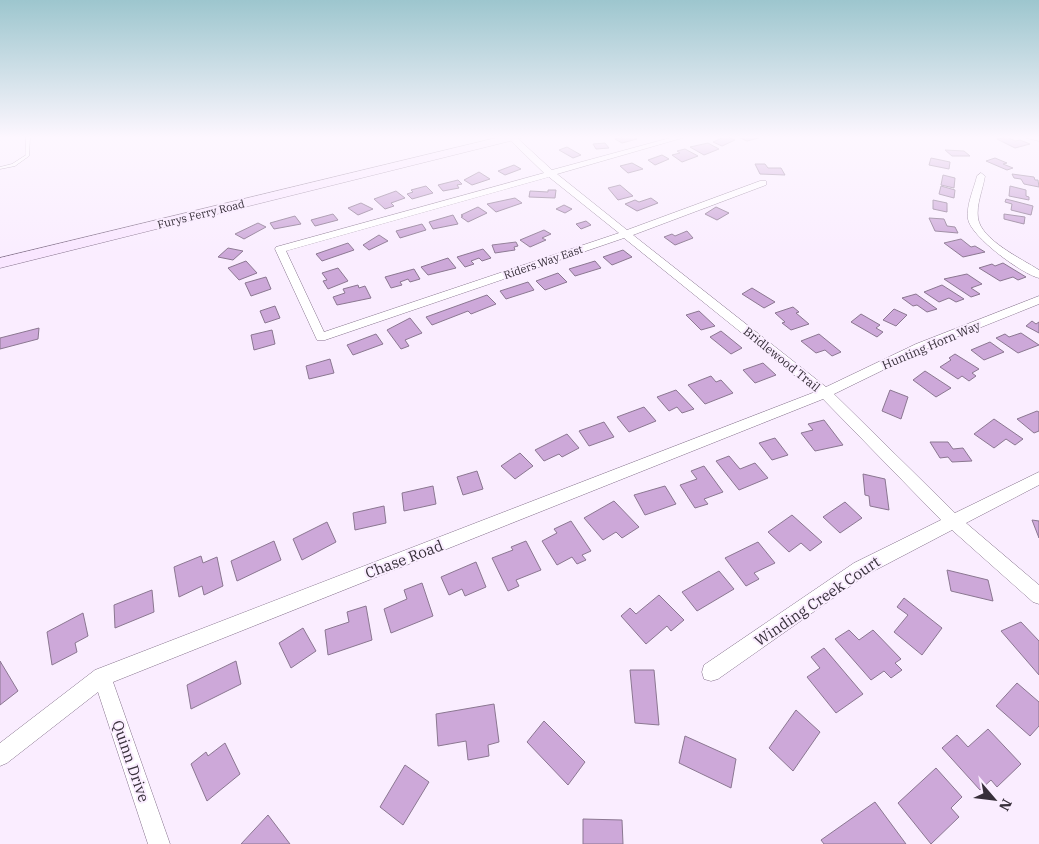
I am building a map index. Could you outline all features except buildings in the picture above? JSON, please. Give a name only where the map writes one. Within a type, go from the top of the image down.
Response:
[{"type":"main road","name":"Furys Ferry Road","points":[[0,263],[358,175]]},
{"type":"street","name":"Riders Way East","points":[[547,175],[280,249],[321,337],[626,234],[763,183]]},
{"type":"street","name":"Bridlewood Trail","points":[[554,175],[825,393],[953,521],[1039,596]]},
{"type":"street","points":[[981,176],[973,218],[976,227],[985,239],[1039,275]]},
{"type":"street","name":"Hunting Horn Way","points":[[825,393],[920,347],[1039,300]]},
{"type":"street","name":"Chase Road","points":[[0,756],[102,677],[825,393]]},
{"type":"street","name":"Winding Creek Court","points":[[711,672],[860,569],[1039,478]]},
{"type":"street","name":"Quinn Drive","points":[[102,677],[159,844]]}]
